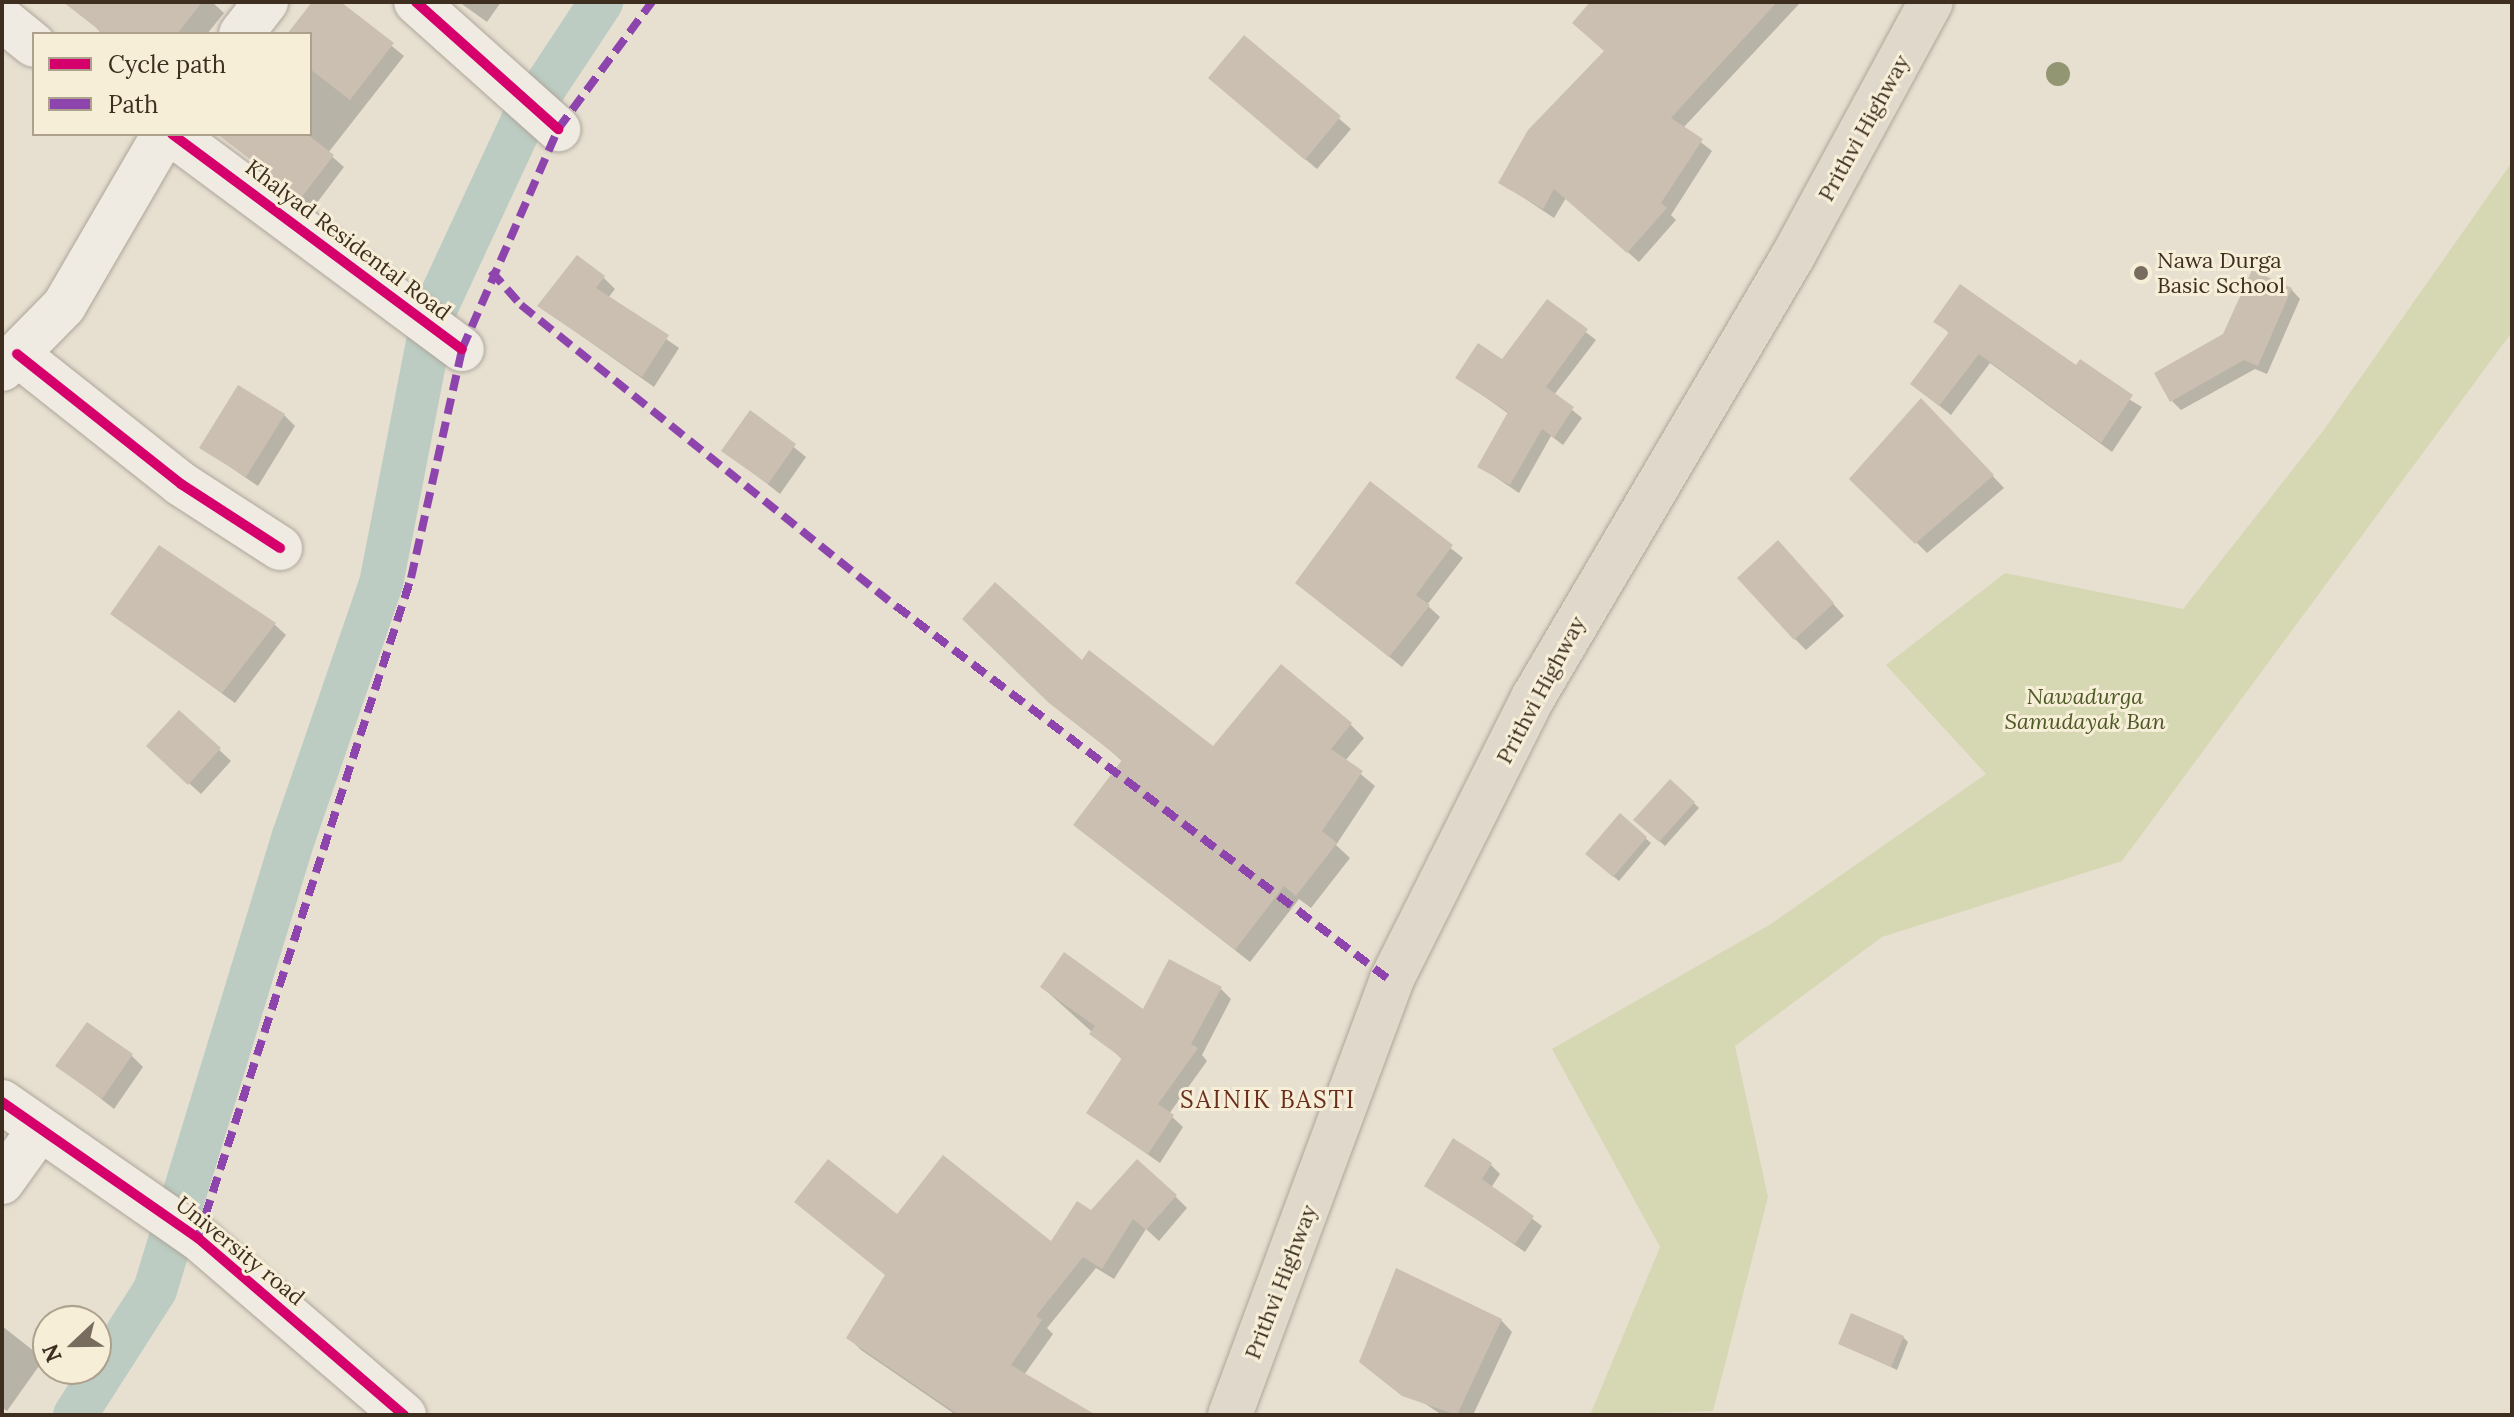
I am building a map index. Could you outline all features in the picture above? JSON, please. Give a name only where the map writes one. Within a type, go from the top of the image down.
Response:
[{"type":"highway","name":"Prithvi Highway","points":[[1230,1415],[1391,981],[1534,696],[1793,256],[1931,2]]},
{"type":"street","points":[[243,32],[266,2]]},
{"type":"street","points":[[416,2],[558,129]]},
{"type":"street","points":[[2,19],[32,43]]},
{"type":"street","name":"Khalyad Residental Road","points":[[280,548],[181,484],[10,362],[64,306],[160,136],[462,349]]},
{"type":"street","name":"University road","points":[[2,1102],[198,1238],[404,1415]]},
{"type":"street","points":[[2,1182],[40,1129]]},
{"type":"green space","name":"Nawadurga Samudayak Ban","points":[[2512,162],[2512,332],[2122,861],[1882,937],[1735,1046],[1768,1197],[1713,1411],[1590,1415],[1660,1247],[1552,1049],[1771,924],[1986,774],[1886,665],[2005,573],[2183,609],[2323,431]]},
{"type":"building","points":[[63,2],[202,2],[179,32],[101,32]]},
{"type":"building","points":[[312,2],[341,2],[394,43],[350,100],[312,71],[312,32],[289,32]]},
{"type":"building","points":[[1590,2],[1777,2],[1671,118],[1703,139],[1661,203],[1667,208],[1627,253],[1554,189],[1543,209],[1498,183],[1528,130],[1604,51],[1572,23]]},
{"type":"building","points":[[1244,35],[1341,116],[1305,160],[1208,78]]},
{"type":"building","points":[[220,136],[310,136],[334,155],[301,198]]},
{"type":"building","points":[[577,255],[605,276],[596,288],[669,335],[642,377],[537,306]]},
{"type":"building","points":[[2252,270],[2292,288],[2258,366],[2244,360],[2170,402],[2154,373],[2223,334]]},
{"type":"building","points":[[1960,284],[2076,365],[2080,359],[2133,395],[2101,443],[1979,354],[1939,406],[1910,384],[1949,332],[1933,322]]},
{"type":"building","points":[[1547,299],[1588,329],[1546,387],[1574,407],[1554,438],[1542,429],[1510,485],[1477,467],[1508,412],[1455,378],[1478,343],[1502,359]]},
{"type":"building","points":[[238,385],[285,414],[246,477],[199,448]]},
{"type":"building","points":[[1921,398],[1994,475],[1915,544],[1849,479]]},
{"type":"building","points":[[750,410],[796,444],[768,484],[721,451]]},
{"type":"building","points":[[1370,481],[1453,545],[1416,595],[1430,605],[1389,657],[1295,583]]},
{"type":"building","points":[[1778,540],[1834,603],[1794,640],[1737,578]]},
{"type":"building","points":[[159,545],[276,623],[222,693],[110,614]]},
{"type":"building","points":[[995,582],[1082,660],[1089,650],[1213,746],[1281,664],[1352,723],[1331,749],[1363,771],[1322,831],[1337,843],[1296,896],[1284,886],[1235,950],[1073,825],[1122,760],[1049,703],[962,619]]},
{"type":"building","points":[[179,710],[221,748],[188,785],[146,746]]},
{"type":"building","points":[[1670,779],[1695,802],[1659,842],[1633,820]]},
{"type":"building","points":[[1620,813],[1647,837],[1613,877],[1585,854]]},
{"type":"building","points":[[1064,952],[1143,1009],[1169,959],[1222,987],[1191,1044],[1198,1048],[1158,1104],[1174,1115],[1148,1154],[1086,1113],[1122,1058],[1089,1034],[1095,1026],[1040,987]]},
{"type":"building","points":[[87,1022],[133,1054],[102,1099],[55,1066]]},
{"type":"building","points":[[1453,1138],[1492,1163],[1482,1179],[1534,1216],[1515,1244],[1424,1186]]},
{"type":"building","points":[[943,1155],[1051,1241],[1077,1201],[1091,1210],[1137,1159],[1177,1195],[1146,1230],[1133,1219],[1102,1269],[1083,1257],[1036,1316],[1042,1320],[1011,1365],[1096,1415],[959,1415],[846,1338],[885,1275],[794,1202],[828,1159],[897,1214]]},
{"type":"building","points":[[1396,1268],[1502,1319],[1457,1415],[1402,1396],[1359,1362]]},
{"type":"building","points":[[1851,1313],[1904,1336],[1891,1367],[1838,1344]]},
{"type":"waterway","points":[[75,1415],[155,1290],[294,836],[381,584],[434,312],[522,122],[601,2]]},
{"type":"marked path","points":[[198,1238],[411,578],[462,349],[558,129],[652,2]]},
{"type":"marked path","points":[[491,271],[521,305],[896,606],[1391,981]]},
{"type":"cycle path","points":[[416,2],[558,129]]},
{"type":"cycle path","points":[[175,136],[462,349]]},
{"type":"cycle path","points":[[17,354],[181,484],[280,548]]},
{"type":"cycle path","points":[[2,1102],[198,1238],[404,1415]]},
{"type":"place","name":"Nawa Durga Basic School","points":[[2141,273]]},
{"type":"district","name":"SAINIK BASTI","points":[[1268,1100]]}]
